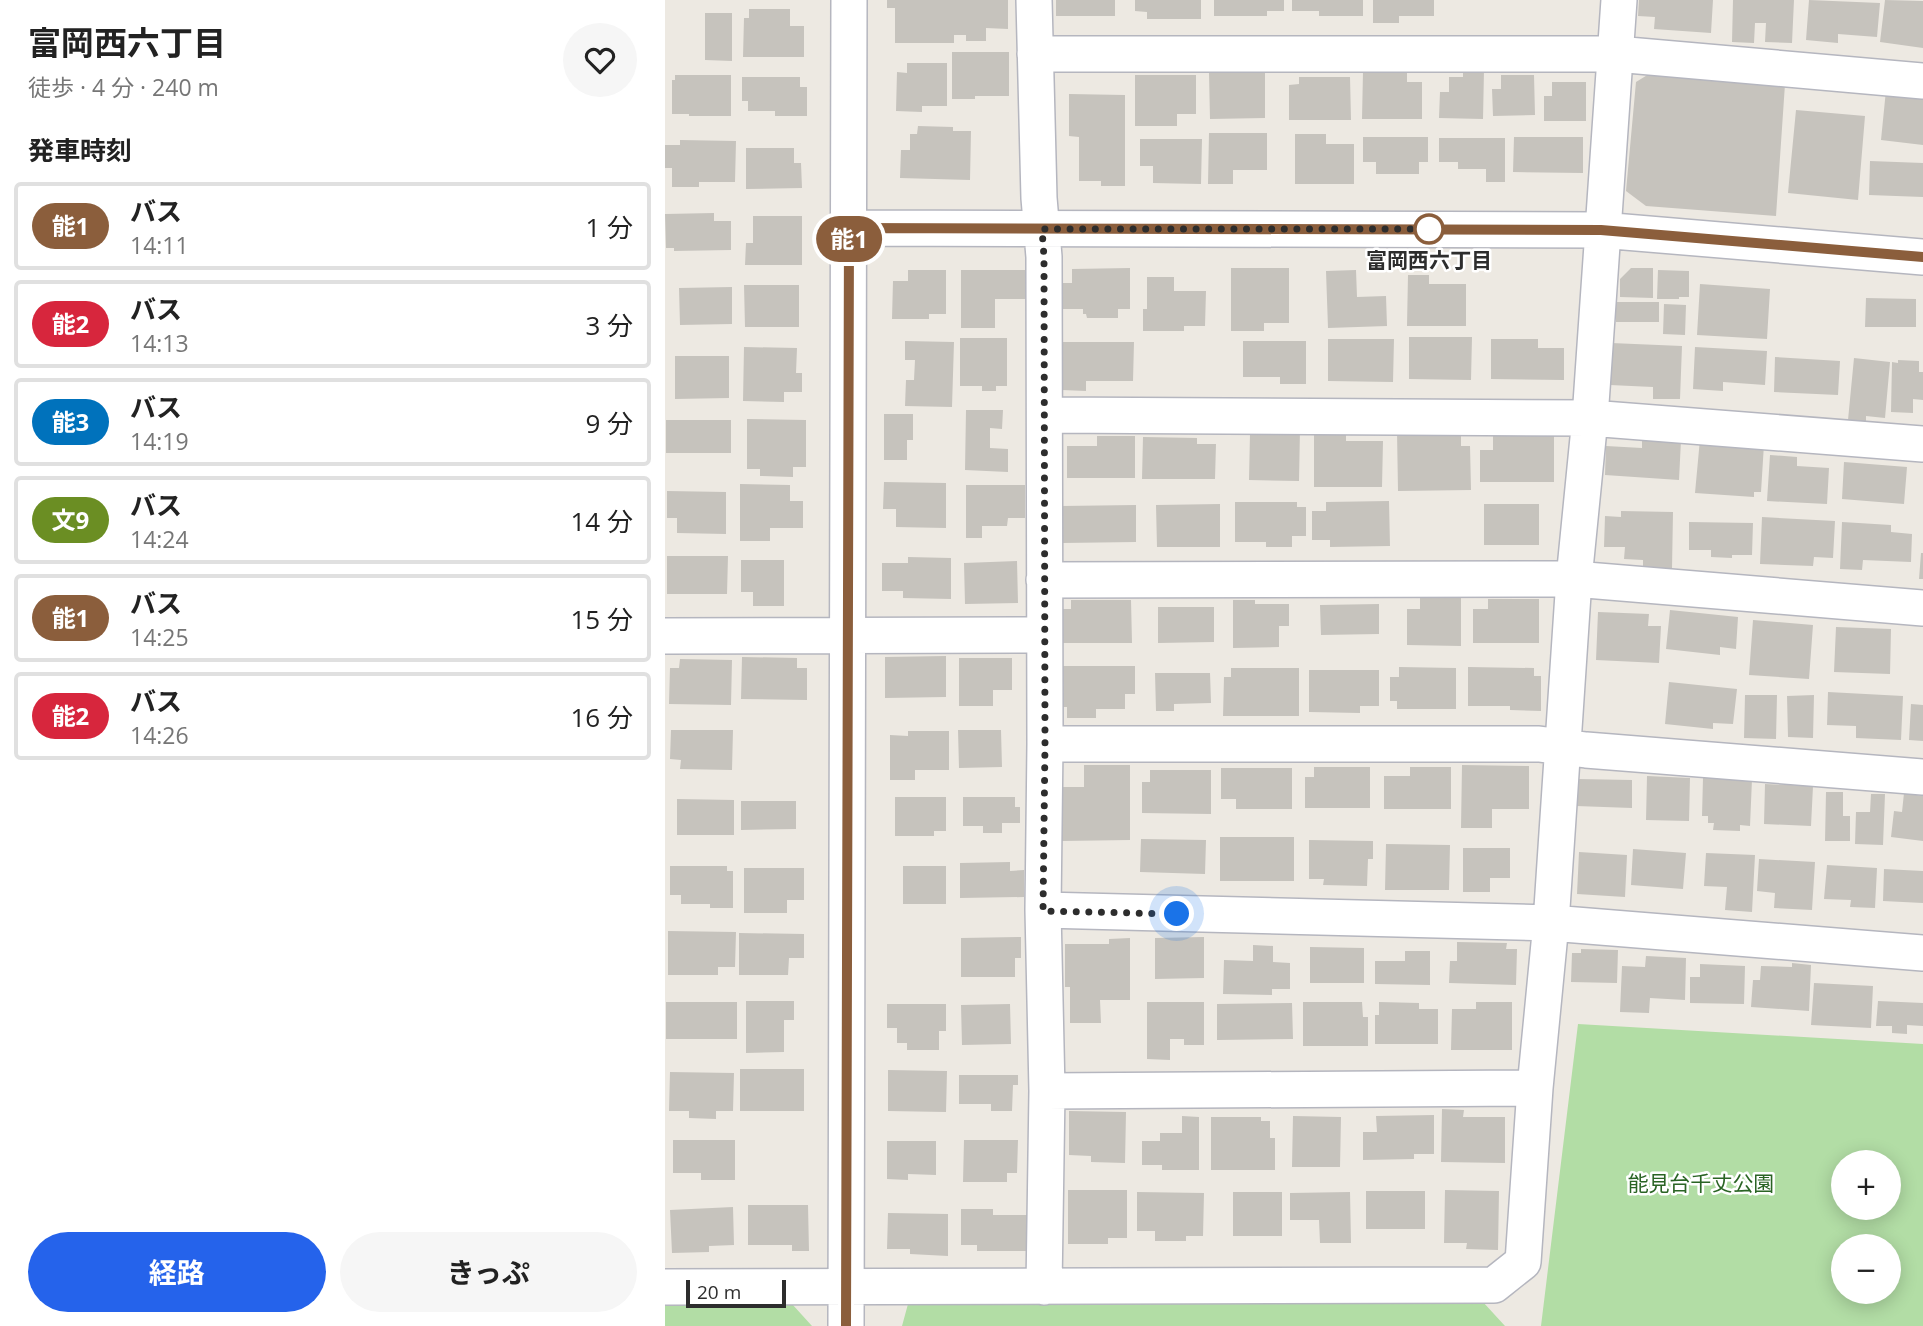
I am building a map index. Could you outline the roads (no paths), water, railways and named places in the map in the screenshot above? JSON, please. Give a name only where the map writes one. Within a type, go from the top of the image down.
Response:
[{"type":"street","points":[[846,1326],[849,0]]},
{"type":"street","points":[[1034,0],[1039,198],[1044,257],[1043,911],[1047,1091],[1044,1287]]},
{"type":"street","points":[[665,1287],[1494,1285],[1523,1262],[1535,1088],[1551,923],[1574,579],[1590,418],[1619,0]]},
{"type":"street","points":[[1035,54],[1616,54],[1923,81]]},
{"type":"street","points":[[849,228],[1601,230],[1923,257]]},
{"type":"street","points":[[1045,415],[1590,418],[1923,444]]},
{"type":"street","points":[[1044,580],[1574,579],[1923,608]]},
{"type":"street","points":[[665,635],[1044,635]]},
{"type":"street","points":[[1045,744],[1539,744],[1923,777]]},
{"type":"street","points":[[1043,911],[1551,923],[1923,953]]},
{"type":"street","points":[[1047,1091],[1535,1088]]},
{"type":"place","name":"富岡西六丁目","points":[[1429,229]]},
{"type":"park label","name":"能見台千丈公園","points":[[1701,1183]]}]
